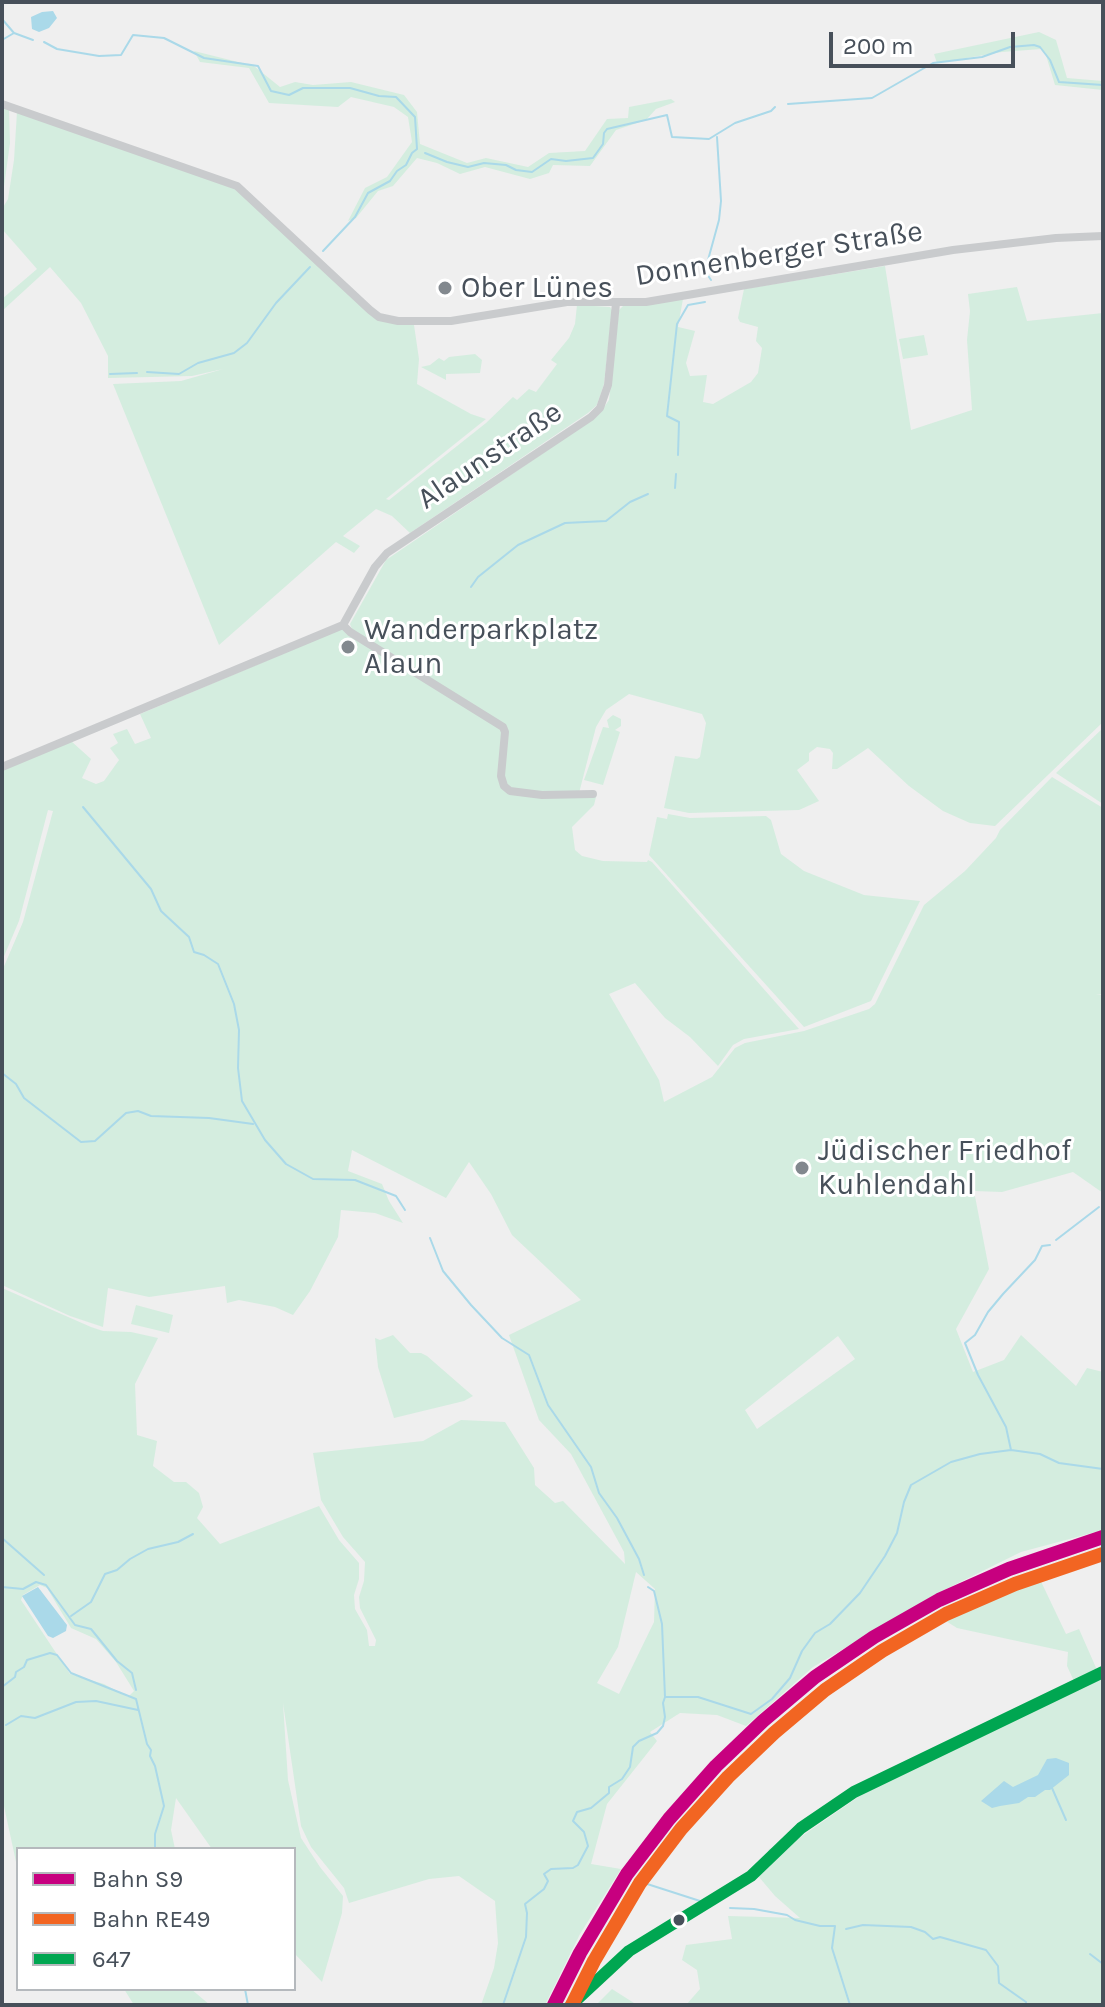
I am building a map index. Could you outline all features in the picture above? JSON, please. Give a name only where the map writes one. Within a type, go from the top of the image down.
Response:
[{"type":"main road","points":[[571,2005],[622,1957],[751,1876],[801,1828],[854,1792],[1103,1672]]},
{"type":"street","name":"Donnenberger Straße","points":[[2,104],[237,186],[379,317],[421,323],[555,304],[616,303],[689,295],[953,250],[1103,236]]},
{"type":"street","name":"Alaunstraße","points":[[343,625],[375,567],[387,553],[600,408],[608,385],[616,303]]},
{"type":"street","points":[[2,767],[343,625],[503,727],[501,776],[504,786],[510,791],[542,795],[593,794]]},
{"type":"green space","points":[[1039,32],[1056,40],[1067,78],[1103,81],[1103,90],[1055,85],[1045,52],[1041,49],[937,63],[934,54]]},
{"type":"green space","points":[[194,51],[254,66],[280,87],[295,82],[313,85],[351,82],[404,95],[417,112],[420,144],[467,163],[486,158],[528,167],[549,153],[585,151],[607,119],[628,118],[629,107],[671,99],[675,102],[656,109],[646,120],[616,130],[590,166],[553,165],[549,173],[530,179],[485,167],[460,174],[417,158],[393,186],[378,191],[356,218],[348,221],[365,188],[387,177],[412,142],[408,117],[394,107],[351,97],[338,107],[269,103],[249,68],[200,62]]},
{"type":"green space","points":[[2,107],[9,109],[10,143],[2,201]]},
{"type":"green space","points":[[17,112],[235,188],[368,311],[414,325],[419,359],[417,384],[486,419],[386,499],[389,500],[486,423],[513,397],[517,400],[529,389],[536,392],[557,364],[551,360],[569,338],[575,324],[577,305],[610,307],[612,310],[604,384],[597,405],[410,533],[392,516],[376,509],[343,536],[360,546],[354,553],[336,542],[219,645],[113,384],[181,381],[223,369],[192,376],[108,378],[108,356],[81,303],[50,267],[2,311],[2,299],[37,269],[2,229],[2,209],[8,199],[14,160]]},
{"type":"green space","points":[[885,266],[911,430],[972,410],[967,340],[968,294],[1017,287],[1027,321],[1103,313],[1103,722],[995,826],[970,823],[943,811],[909,786],[868,748],[837,769],[832,769],[833,753],[830,749],[817,747],[809,753],[809,761],[797,770],[819,801],[799,810],[689,813],[664,808],[675,756],[700,757],[706,723],[702,714],[629,694],[606,710],[596,727],[578,797],[596,797],[594,805],[572,827],[575,850],[582,856],[603,861],[652,862],[799,1029],[744,1039],[733,1045],[718,1066],[690,1037],[665,1018],[635,983],[609,994],[659,1080],[664,1102],[712,1077],[735,1048],[745,1043],[804,1031],[869,1009],[875,1004],[924,905],[965,871],[1052,777],[1103,808],[1103,994],[1096,995],[1103,995],[1103,1193],[1073,1172],[1002,1192],[974,1191],[989,1269],[956,1329],[973,1372],[1004,1360],[1021,1335],[1076,1386],[1087,1368],[1103,1372],[1103,1530],[1021,1552],[936,1594],[813,1667],[746,1726],[717,1715],[680,1713],[650,1732],[657,1741],[607,1804],[591,1864],[621,1869],[580,1934],[545,2005],[481,2005],[494,1968],[498,1943],[495,1901],[459,1876],[429,1879],[349,1903],[344,1888],[311,1847],[301,1826],[283,1703],[288,1780],[301,1838],[343,1896],[342,1913],[322,1982],[296,1955],[296,1847],[211,1847],[176,1798],[171,1830],[175,1847],[16,1847],[16,1862],[2,1797],[2,1288],[103,1331],[131,1332],[158,1338],[135,1384],[137,1435],[157,1441],[153,1466],[174,1482],[186,1482],[199,1493],[203,1507],[197,1518],[220,1544],[319,1506],[339,1540],[359,1563],[355,1609],[367,1630],[369,1646],[375,1646],[376,1640],[360,1608],[359,1597],[365,1562],[343,1537],[321,1500],[313,1453],[423,1441],[461,1420],[505,1422],[534,1468],[535,1485],[555,1503],[563,1501],[625,1564],[624,1552],[571,1454],[539,1420],[509,1335],[581,1300],[512,1235],[491,1194],[469,1162],[446,1198],[352,1150],[348,1171],[382,1184],[403,1223],[375,1213],[341,1210],[338,1237],[310,1291],[293,1315],[275,1307],[239,1300],[227,1303],[225,1286],[149,1297],[108,1288],[103,1327],[70,1316],[2,1285],[2,971],[23,922],[53,811],[48,810],[19,921],[2,961],[2,770],[71,741],[91,759],[82,778],[96,784],[104,781],[119,760],[110,748],[118,743],[113,734],[127,729],[135,744],[151,738],[140,714],[344,628],[352,629],[350,624],[386,560],[602,410],[609,400],[619,310],[623,306],[683,299],[678,327],[695,331],[686,363],[690,376],[707,375],[703,402],[713,404],[751,382],[758,373],[762,348],[756,341],[758,327],[740,322],[738,318],[744,289]],"holes":[[[838,1336],[855,1359],[757,1429],[745,1410]],[[636,1572],[655,1589],[654,1622],[619,1694],[597,1683],[618,1647]],[[40,1585],[47,1588],[71,1628],[96,1639],[116,1662],[134,1691],[128,1697],[104,1684],[70,1674],[21,1600],[23,1595]]]},
{"type":"green space","points":[[924,335],[928,355],[903,359],[899,339]]},
{"type":"green space","points":[[475,354],[482,360],[480,373],[446,374],[446,380],[421,367],[439,358],[444,361],[449,357]]},
{"type":"green space","points":[[613,715],[621,719],[621,726],[615,730],[620,732],[603,785],[584,780],[603,727],[609,728],[607,720]]},
{"type":"green space","points":[[1103,728],[1103,804],[1056,773]]},
{"type":"green space","points":[[668,814],[690,818],[766,816],[771,820],[781,854],[804,871],[864,895],[920,901],[871,1001],[804,1027],[649,855],[657,817],[667,819]]},
{"type":"green space","points":[[136,1305],[173,1315],[169,1333],[131,1324]]},
{"type":"green space","points":[[393,1335],[410,1353],[427,1356],[473,1396],[464,1401],[394,1418],[378,1367],[375,1338],[380,1340]]},
{"type":"green space","points":[[1036,1571],[1066,1634],[1079,1629],[1097,1670],[1074,1681],[1067,1666],[1068,1652],[957,1628],[938,1616]]},
{"type":"green space","points":[[1103,1678],[1103,2005],[686,2005],[700,1989],[697,1970],[682,1960],[686,1945],[732,1939],[728,1916],[800,1918],[759,1877],[769,1849],[792,1843],[864,1793]]},
{"type":"green space","points":[[612,1989],[634,2003],[634,2005],[596,2005]]},
{"type":"green space","points":[[125,1991],[193,1991],[210,2005],[134,2005]]},
{"type":"water","points":[[53,11],[57,18],[49,28],[39,32],[32,29],[31,17]]},
{"type":"water","points":[[38,1587],[67,1625],[66,1631],[53,1638],[48,1636],[22,1596]]},
{"type":"water","points":[[1056,1758],[1069,1763],[1069,1775],[1050,1790],[1019,1803],[992,1808],[981,1801],[1004,1781],[1013,1787],[1038,1775],[1047,1759]]},
{"type":"waterway","points":[[2,19],[14,33],[33,40]]},
{"type":"waterway","points":[[2,40],[14,33]]},
{"type":"waterway","points":[[44,42],[57,49],[99,56],[121,55],[133,35],[164,38],[204,58],[258,66],[271,91],[289,95],[303,88],[350,88],[396,97],[415,117],[417,149],[390,181],[368,193],[355,217],[323,251]]},
{"type":"waterway","points":[[788,104],[872,98],[933,63],[982,57],[1010,47],[1034,45],[1040,47],[1050,60],[1059,82],[1103,85]]},
{"type":"waterway","points":[[425,153],[468,167],[484,163],[532,172],[551,159],[593,158],[603,144],[607,129],[667,115],[672,137],[709,139],[735,123],[775,107]]},
{"type":"waterway","points":[[711,280],[705,271],[721,201],[717,137]]},
{"type":"waterway","points":[[147,372],[179,374],[198,363],[234,353],[247,343],[276,303],[310,267]]},
{"type":"waterway","points":[[678,455],[679,422],[667,416],[677,324],[688,305],[705,302]]},
{"type":"waterway","points":[[110,374],[137,373]]},
{"type":"waterway","points":[[675,488],[676,474]]},
{"type":"waterway","points":[[471,587],[478,577],[518,545],[565,523],[606,521],[630,502],[648,494]]},
{"type":"waterway","points":[[83,807],[151,889],[161,911],[189,937],[194,952],[218,964],[234,1004],[239,1030],[238,1068],[242,1101],[265,1140],[286,1164],[313,1179],[355,1180],[396,1196],[405,1210]]},
{"type":"waterway","points":[[2,1073],[16,1084],[24,1098],[81,1142],[95,1141],[126,1113],[138,1111],[151,1116],[209,1118],[253,1124]]},
{"type":"waterway","points":[[1056,1240],[1099,1207]]},
{"type":"waterway","points":[[430,1238],[443,1271],[471,1305],[502,1338],[529,1355],[548,1405],[591,1467],[599,1493],[617,1518],[644,1575]]},
{"type":"waterway","points":[[1011,1450],[1006,1427],[965,1343],[975,1335],[1003,1294],[1035,1260],[1042,1246],[1050,1245]]},
{"type":"waterway","points":[[503,2005],[526,1937],[525,1904],[544,1889],[548,1881],[544,1874],[551,1869],[578,1865],[588,1846],[584,1832],[573,1821],[577,1812],[591,1808],[609,1793],[609,1787],[622,1779],[630,1767],[633,1747],[663,1726],[665,1697],[698,1697],[751,1714],[772,1699],[790,1678],[802,1651],[815,1633],[830,1624],[860,1593],[885,1556],[897,1533],[911,1485],[951,1462],[1011,1450],[1040,1454],[1059,1463],[1103,1469]]},
{"type":"waterway","points":[[71,1616],[91,1602],[105,1574],[117,1570],[148,1549],[178,1542],[193,1534]]},
{"type":"waterway","points":[[2,1538],[44,1575]]},
{"type":"waterway","points":[[2,1587],[23,1589],[36,1582],[46,1585],[75,1625],[91,1629],[117,1661],[132,1673],[136,1690]]},
{"type":"waterway","points":[[648,1587],[654,1591],[662,1624],[665,1697]]},
{"type":"waterway","points":[[2,1687],[15,1677],[27,1660],[50,1653],[57,1655],[71,1673],[136,1699],[164,1806],[155,1834],[155,1847]]},
{"type":"waterway","points":[[6,1725],[21,1716],[35,1718],[76,1702],[96,1701],[138,1710]]},
{"type":"waterway","points":[[1052,1788],[1066,1820]]},
{"type":"waterway","points":[[641,1882],[700,1901]]},
{"type":"waterway","points":[[730,1908],[754,1909],[787,1915],[820,1926],[835,1926],[832,1948],[850,2005]]},
{"type":"waterway","points":[[846,1929],[863,1925],[911,1927],[933,1939],[940,1937],[986,1950],[998,1966],[999,1983],[1026,2005]]},
{"type":"waterway","points":[[1090,1954],[1103,1964]]},
{"type":"waterway","points":[[245,1991],[248,2005]]},
{"type":"rail line","name":"S9","points":[[554,2005],[580,1953],[627,1874],[669,1819],[716,1766],[763,1721],[815,1677],[874,1637],[939,1600],[1009,1569],[1103,1537]]},
{"type":"rail line","name":"RE49","points":[[572,2005],[640,1883],[681,1829],[728,1777],[774,1733],[825,1690],[882,1651],[946,1614],[1015,1584],[1103,1554]]},
{"type":"transit line","name":"647","points":[[571,2005],[629,1951],[751,1876],[801,1828],[854,1792],[1103,1672]]},
{"type":"place","name":"Ober Lünes","points":[[445,288]]},
{"type":"place","name":"Wanderparkplatz Alaun","points":[[348,647]]},
{"type":"place","name":"Jüdischer Friedhof Kuhlendahl","points":[[802,1168]]}]
